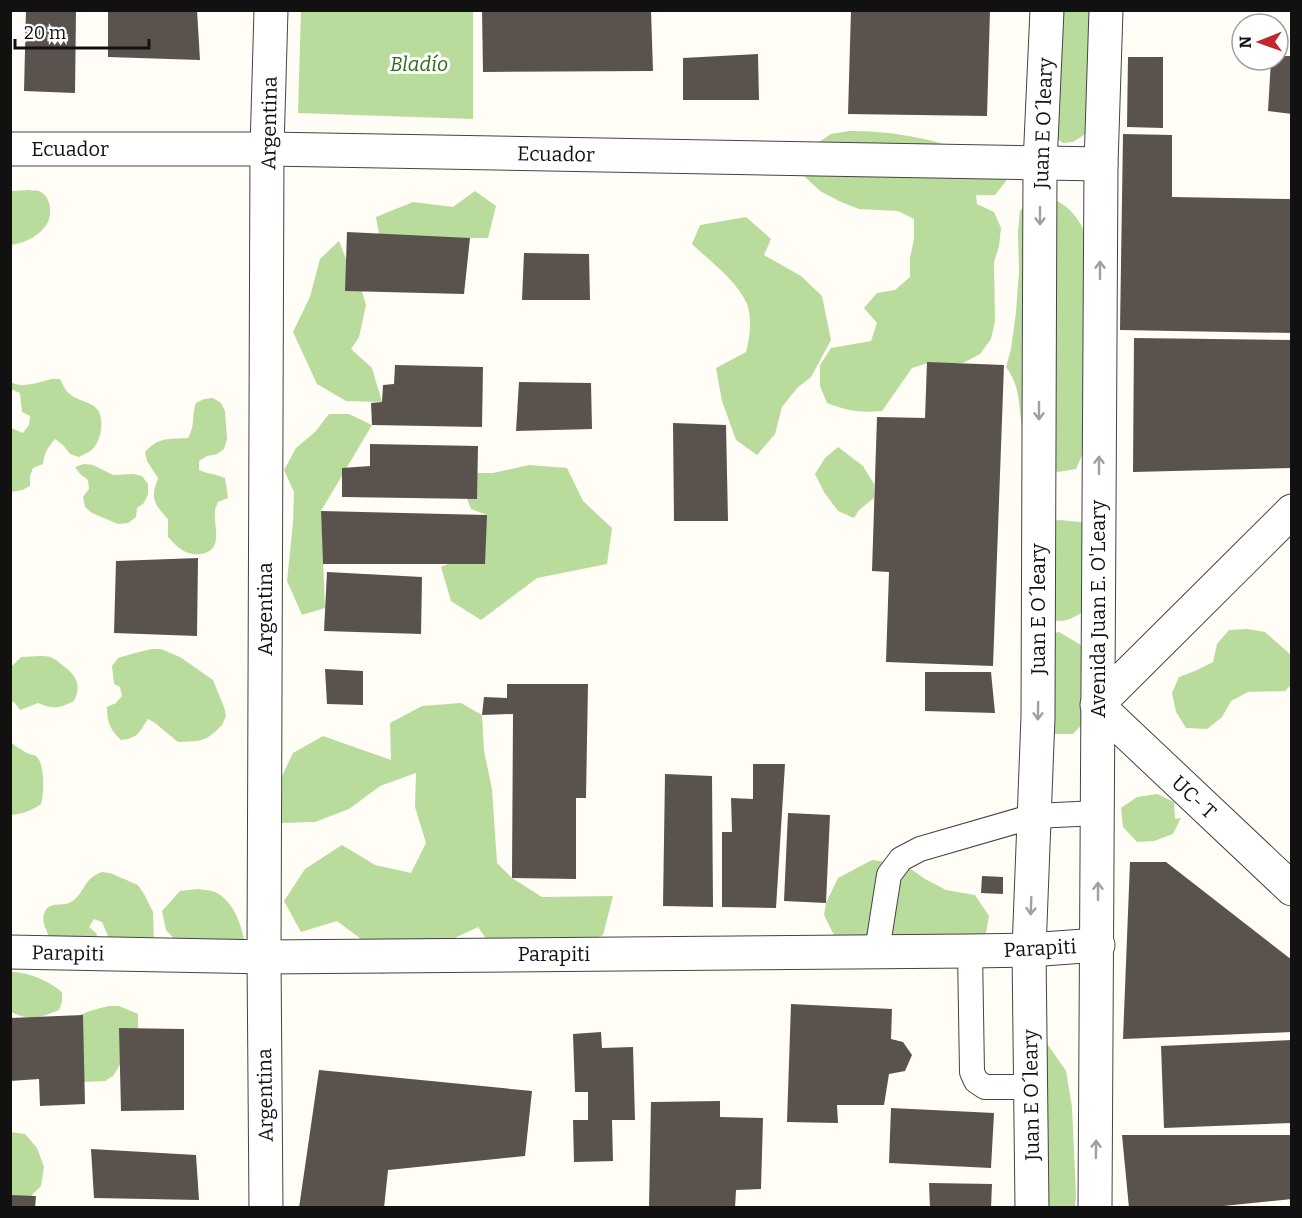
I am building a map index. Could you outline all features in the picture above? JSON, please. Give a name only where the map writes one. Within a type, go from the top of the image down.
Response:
[{"type":"street","name":"Argentina","points":[[266,1208],[264,957],[267,148],[271,10]]},
{"type":"street","name":"Juan E O´leary","points":[[1032,1208],[1029,950],[1038,717],[1040,164],[1047,10]]},
{"type":"street","name":"Avenida Juan E. O'Leary","points":[[1095,1208],[1101,164],[1106,10]]},
{"type":"street","name":"Ecuador","points":[[10,149],[267,148],[1101,164]]},
{"type":"street","points":[[1097,705],[1292,511]]},
{"type":"street","name":"UC- T","points":[[1097,705],[1292,889]]},
{"type":"street","name":"Parapiti","points":[[10,952],[264,957],[970,951],[1098,945]]},
{"type":"lane","points":[[877,951],[889,875],[901,859],[920,849],[1034,816],[1098,813]]},
{"type":"lane","points":[[970,951],[972,1072],[976,1081],[985,1087],[1031,1087]]},
{"type":"green space","name":"Bladío","points":[[301,11],[473,11],[473,119],[298,113]]},
{"type":"green space","points":[[1050,11],[1096,11],[1090,131],[1073,142],[1063,143],[1055,137]]},
{"type":"green space","points":[[849,131],[889,133],[946,144],[1002,162],[1006,181],[995,195],[976,195],[977,204],[994,212],[1001,228],[994,262],[995,321],[991,339],[980,354],[963,363],[928,363],[912,368],[882,411],[854,411],[827,403],[820,386],[820,365],[831,348],[871,341],[877,323],[864,308],[877,293],[895,290],[910,277],[914,219],[898,211],[859,209],[820,191],[804,176],[796,157],[831,134]]},
{"type":"green space","points":[[11,191],[39,191],[47,198],[50,208],[49,219],[37,235],[11,245]]},
{"type":"green space","points":[[475,191],[496,206],[488,238],[470,238],[453,246],[425,236],[400,247],[379,234],[376,217],[413,202],[453,207]]},
{"type":"green space","points":[[1033,196],[1050,198],[1065,206],[1079,222],[1089,241],[1083,453],[1076,469],[1058,472],[1041,467],[1028,446],[1023,433],[1015,383],[1006,367],[1016,312],[1020,211]]},
{"type":"green space","points":[[746,217],[771,239],[764,255],[801,276],[822,296],[831,340],[811,377],[797,388],[782,407],[775,434],[757,455],[736,440],[722,401],[716,368],[746,352],[750,328],[747,304],[730,279],[692,244],[700,225]]},
{"type":"green space","points":[[339,241],[346,259],[358,278],[366,305],[359,337],[351,349],[372,368],[382,402],[346,401],[317,384],[293,332],[310,297],[320,259]]},
{"type":"green space","points":[[60,379],[69,394],[97,409],[101,422],[99,438],[92,449],[79,457],[70,454],[55,439],[47,450],[43,464],[33,468],[30,486],[11,492],[11,428],[23,433],[29,425],[30,416],[22,412],[20,393],[11,389],[11,382],[25,385]]},
{"type":"green space","points":[[213,398],[221,403],[225,411],[227,439],[224,449],[199,461],[199,470],[225,478],[228,498],[218,502],[215,509],[216,537],[213,548],[208,552],[190,554],[168,537],[168,519],[159,509],[154,496],[158,478],[147,461],[145,452],[159,441],[188,438],[192,429],[196,403]]},
{"type":"green space","points":[[329,414],[349,414],[372,425],[321,511],[325,608],[302,615],[287,581],[294,492],[284,470],[296,448],[315,432]]},
{"type":"green space","points":[[838,447],[863,466],[874,484],[874,498],[859,510],[854,518],[838,511],[824,492],[815,474],[825,458]]},
{"type":"green space","points":[[84,464],[93,465],[113,475],[142,476],[148,484],[148,494],[144,503],[137,508],[136,517],[128,523],[118,524],[92,513],[85,507],[83,497],[89,489],[88,480],[75,467]]},
{"type":"green space","points":[[529,465],[567,468],[583,501],[612,528],[607,564],[537,578],[481,620],[451,601],[441,567],[475,552],[487,515],[471,509],[457,473],[493,473]]},
{"type":"green space","points":[[1060,520],[1098,524],[1087,609],[1074,617],[1058,621],[1037,617],[1043,522]]},
{"type":"green space","points":[[1247,629],[1265,632],[1291,655],[1291,685],[1285,691],[1248,692],[1231,701],[1222,717],[1207,729],[1186,728],[1176,712],[1172,693],[1179,677],[1213,662],[1217,644],[1229,630]]},
{"type":"green space","points":[[1059,632],[1091,651],[1087,719],[1073,734],[1055,734],[1037,727],[1041,636]]},
{"type":"green space","points":[[152,649],[161,649],[180,657],[213,680],[226,716],[222,725],[207,738],[178,742],[148,719],[138,734],[132,738],[121,740],[114,733],[107,707],[116,703],[122,696],[120,687],[114,684],[112,666],[118,658]]},
{"type":"green space","points":[[21,657],[50,657],[66,668],[73,675],[78,687],[74,701],[56,707],[38,703],[20,710],[14,702],[11,702],[11,667]]},
{"type":"green space","points":[[461,703],[482,715],[484,751],[492,789],[497,863],[512,878],[542,897],[613,896],[603,935],[569,949],[500,959],[478,927],[444,943],[417,968],[381,974],[365,942],[337,921],[301,932],[284,901],[305,869],[342,845],[375,865],[411,873],[426,843],[415,807],[416,773],[380,786],[349,809],[315,822],[279,823],[276,789],[293,753],[323,736],[391,760],[390,723],[422,706]]},
{"type":"green space","points":[[10,742],[36,756],[39,760],[43,786],[41,804],[26,812],[11,815]]},
{"type":"green space","points":[[1157,794],[1174,802],[1175,819],[1181,818],[1173,834],[1154,841],[1137,842],[1123,827],[1121,808],[1137,797]]},
{"type":"green space","points":[[872,860],[904,864],[946,890],[975,895],[989,916],[986,933],[976,952],[852,952],[834,935],[824,915],[826,903],[838,878]]},
{"type":"green space","points":[[102,872],[138,885],[153,912],[154,940],[109,938],[102,922],[94,919],[89,927],[97,934],[94,944],[50,939],[44,922],[45,911],[50,906],[76,899],[87,882]]},
{"type":"green space","points":[[198,889],[217,893],[228,902],[235,913],[244,939],[228,950],[178,943],[166,930],[162,911],[180,891]]},
{"type":"green space","points":[[10,972],[24,973],[38,978],[62,992],[59,1010],[35,1017],[24,1017],[11,1012]]},
{"type":"green space","points":[[108,1006],[119,1006],[138,1014],[138,1035],[113,1076],[105,1081],[82,1082],[72,1018]]},
{"type":"green space","points":[[1048,1045],[1066,1071],[1072,1107],[1075,1207],[1038,1207],[1031,1062]]},
{"type":"green space","points":[[11,1132],[25,1134],[37,1148],[44,1167],[41,1186],[28,1199],[11,1201]]},
{"type":"building","points":[[26,10],[76,10],[75,93],[24,91]]},
{"type":"building","points":[[108,10],[197,10],[200,60],[108,57]]},
{"type":"building","points":[[482,10],[651,10],[653,71],[483,72]]},
{"type":"building","points":[[851,10],[990,10],[987,116],[848,114]]},
{"type":"building","points":[[758,54],[759,100],[683,100],[683,58]]},
{"type":"building","points":[[1290,56],[1292,56],[1292,114],[1268,111],[1270,72],[1290,72]]},
{"type":"building","points":[[1128,57],[1163,57],[1163,128],[1127,127]]},
{"type":"building","points":[[1123,134],[1172,135],[1172,197],[1292,199],[1292,333],[1120,330]]},
{"type":"building","points":[[347,232],[470,238],[464,294],[345,291]]},
{"type":"building","points":[[524,253],[589,254],[590,300],[522,300]]},
{"type":"building","points":[[1134,338],[1292,340],[1291,468],[1133,472]]},
{"type":"building","points":[[927,362],[1004,365],[993,666],[886,662],[889,572],[872,571],[877,417],[925,418]]},
{"type":"building","points":[[395,365],[483,367],[482,427],[372,425],[371,403],[382,402],[383,385],[394,384]]},
{"type":"building","points":[[519,382],[591,383],[592,429],[516,431]]},
{"type":"building","points":[[673,423],[726,425],[728,521],[674,521]]},
{"type":"building","points":[[370,444],[478,446],[477,499],[342,497],[342,468],[370,466]]},
{"type":"building","points":[[321,511],[487,515],[485,564],[323,564]]},
{"type":"building","points":[[198,558],[197,636],[114,633],[116,561]]},
{"type":"building","points":[[327,572],[422,577],[421,634],[324,631]]},
{"type":"building","points":[[325,669],[363,671],[363,705],[327,704]]},
{"type":"building","points":[[925,672],[991,672],[995,713],[925,711]]},
{"type":"building","points":[[507,684],[588,684],[586,798],[576,798],[576,879],[512,878],[513,714],[482,715],[484,697],[507,698]]},
{"type":"building","points":[[753,764],[785,764],[776,908],[722,907],[722,832],[732,832],[731,798],[753,799]]},
{"type":"building","points":[[665,774],[712,776],[713,907],[663,906]]},
{"type":"building","points":[[788,813],[830,815],[826,903],[784,901]]},
{"type":"building","points":[[1130,862],[1166,862],[1292,960],[1292,1032],[1123,1039]]},
{"type":"building","points":[[982,876],[1003,877],[1003,894],[981,893]]},
{"type":"building","points":[[791,1004],[892,1009],[891,1039],[903,1042],[912,1055],[905,1071],[889,1074],[884,1105],[837,1105],[838,1123],[787,1122]]},
{"type":"building","points":[[83,1015],[85,1104],[40,1106],[39,1079],[10,1081],[10,1018]]},
{"type":"building","points":[[119,1028],[184,1029],[184,1110],[121,1111]]},
{"type":"building","points":[[601,1032],[602,1048],[633,1047],[635,1120],[612,1120],[613,1161],[574,1162],[573,1120],[588,1120],[588,1092],[575,1092],[573,1034]]},
{"type":"building","points":[[1292,1040],[1292,1123],[1164,1128],[1161,1046]]},
{"type":"building","points":[[319,1070],[532,1091],[525,1156],[388,1170],[384,1208],[299,1208]]},
{"type":"building","points":[[720,1101],[720,1117],[763,1118],[761,1189],[736,1190],[735,1208],[649,1208],[651,1102]]},
{"type":"building","points":[[891,1108],[994,1113],[991,1168],[889,1163]]},
{"type":"building","points":[[1122,1135],[1292,1135],[1292,1199],[1204,1208],[1129,1208]]},
{"type":"building","points":[[91,1149],[196,1155],[199,1200],[94,1198]]},
{"type":"building","points":[[929,1183],[992,1184],[991,1208],[930,1208]]},
{"type":"building","points":[[10,1195],[36,1196],[35,1208],[10,1208]]}]
